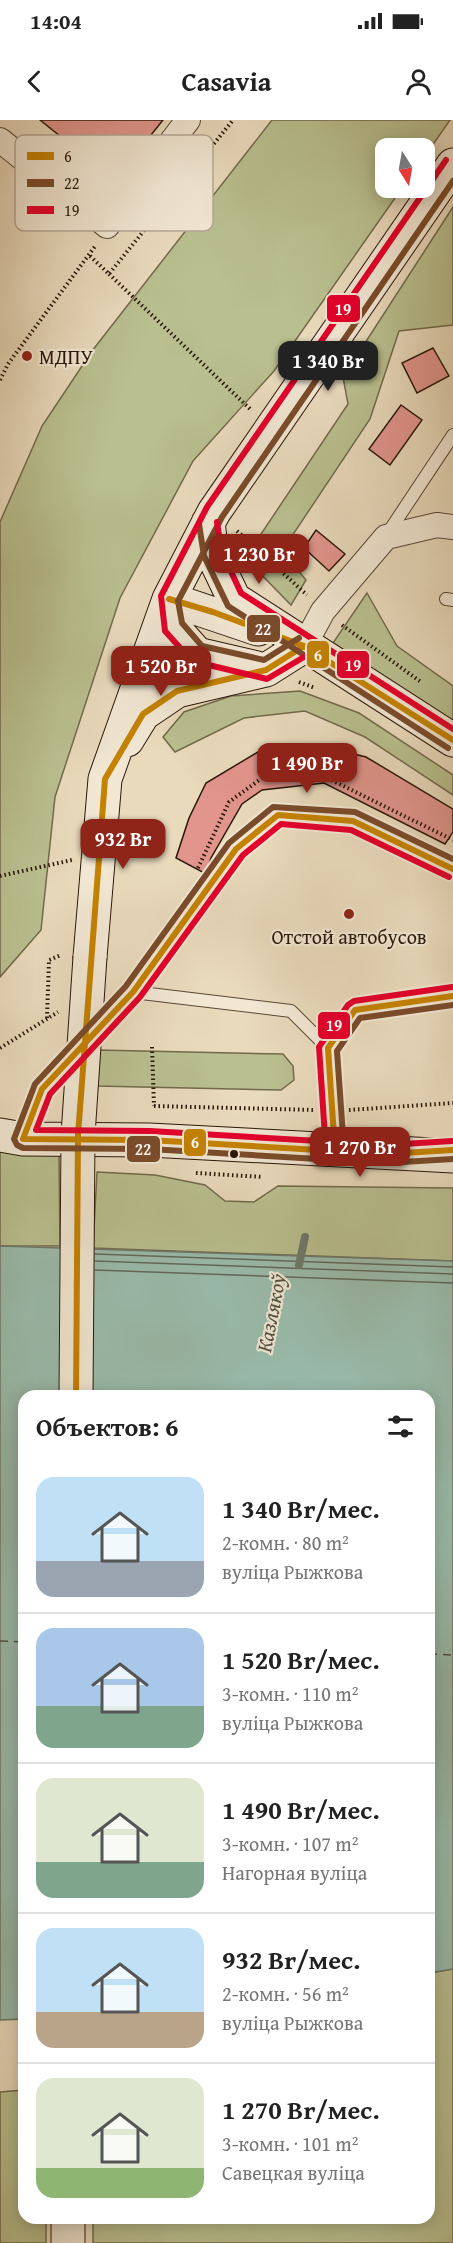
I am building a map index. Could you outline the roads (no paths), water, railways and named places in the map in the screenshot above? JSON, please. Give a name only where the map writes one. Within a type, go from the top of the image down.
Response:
[{"type":"main road","points":[[76,1390],[80,954],[105,778],[169,599],[208,524],[453,165]]},
{"type":"main road","points":[[208,524],[212,553],[234,599],[453,740]]},
{"type":"main road","points":[[169,599],[213,612],[304,646]]},
{"type":"main road","points":[[169,599],[172,627],[196,654],[278,677]]},
{"type":"main road","points":[[105,778],[143,714],[177,691],[278,677],[304,646]]},
{"type":"main road","points":[[387,1154],[435,1142],[453,1133]]},
{"type":"main road","points":[[12,1137],[149,1140],[453,1156]]},
{"type":"main road","points":[[387,1154],[453,1150]]},
{"type":"main road","points":[[68,2224],[68,2243]]},
{"type":"street","points":[[177,135],[188,120]]},
{"type":"street","points":[[0,140],[15,152]]},
{"type":"street","points":[[304,646],[323,611],[386,537],[437,525],[453,527]]},
{"type":"lane","points":[[386,537],[453,435]]},
{"type":"lane","points":[[12,1137],[42,1089],[133,992],[236,849],[278,815],[353,822],[453,869]]},
{"type":"lane","points":[[133,992],[291,1011],[328,1048]]},
{"type":"lane","points":[[335,1150],[328,1048],[355,1010],[453,996]]},
{"type":"water","points":[[0,1246],[453,1261],[453,1969],[435,1972],[435,1390],[18,1390],[18,2019],[0,2020]]},
{"type":"waterway","name":"Казлякоў","points":[[299,1265],[305,1237]]},
{"type":"place","name":"МДПУ","points":[[27,356]]},
{"type":"place","name":"Отстой автобусов","points":[[349,914]]}]
